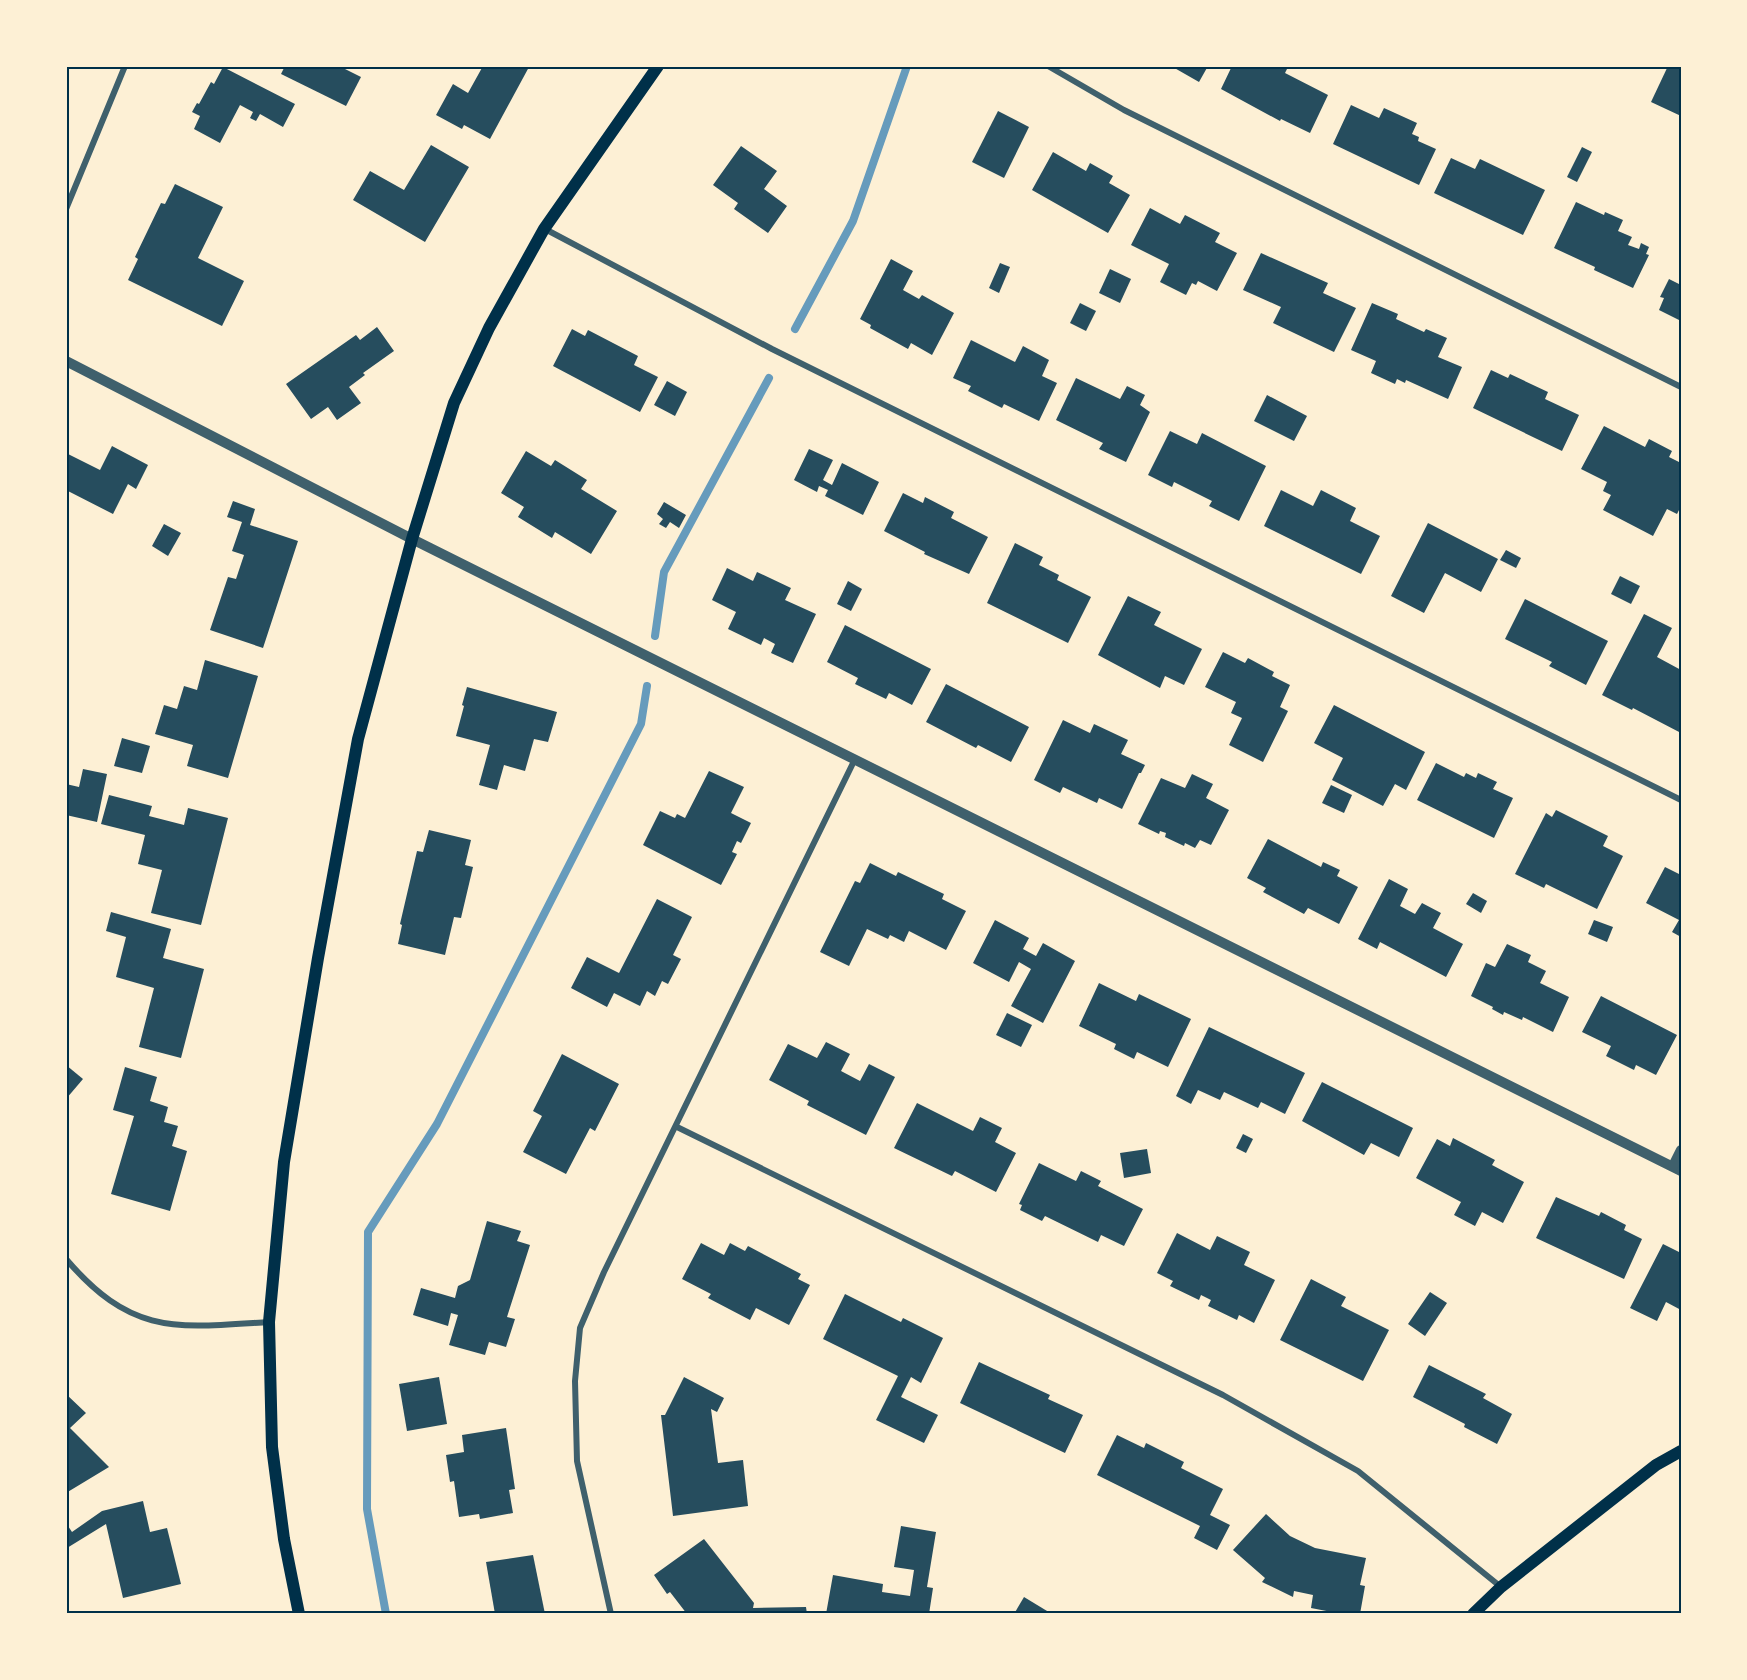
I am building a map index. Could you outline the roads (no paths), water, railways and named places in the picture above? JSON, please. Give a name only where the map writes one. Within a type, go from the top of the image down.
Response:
[{"type":"main road","points":[[299,1614],[284,1539],[272,1447],[269,1322],[284,1162],[344,809],[358,740],[412,539],[454,403],[489,328],[544,229],[658,66]]},
{"type":"main road","points":[[1473,1614],[1501,1587],[1656,1465],[1681,1451]]},
{"type":"street","points":[[66,209],[125,66]]},
{"type":"street","points":[[1048,66],[1124,110],[1681,387]]},
{"type":"street","points":[[544,229],[772,349],[1681,800]]},
{"type":"street","points":[[66,361],[412,539],[1677,1169],[1681,1150]]},
{"type":"street","points":[[611,1614],[577,1461],[575,1381],[580,1328],[604,1272],[677,1127],[855,759]]},
{"type":"street","points":[[677,1127],[1223,1395],[1358,1471],[1501,1587]]},
{"type":"street","points":[[66,1259],[101,1295],[137,1316],[158,1323],[180,1326],[269,1322]]},
{"type":"waterway","points":[[795,329],[853,221],[907,66]]},
{"type":"waterway","points":[[655,636],[664,572],[769,378]]},
{"type":"waterway","points":[[386,1614],[367,1509],[368,1232],[437,1124],[641,724],[647,686]]}]
